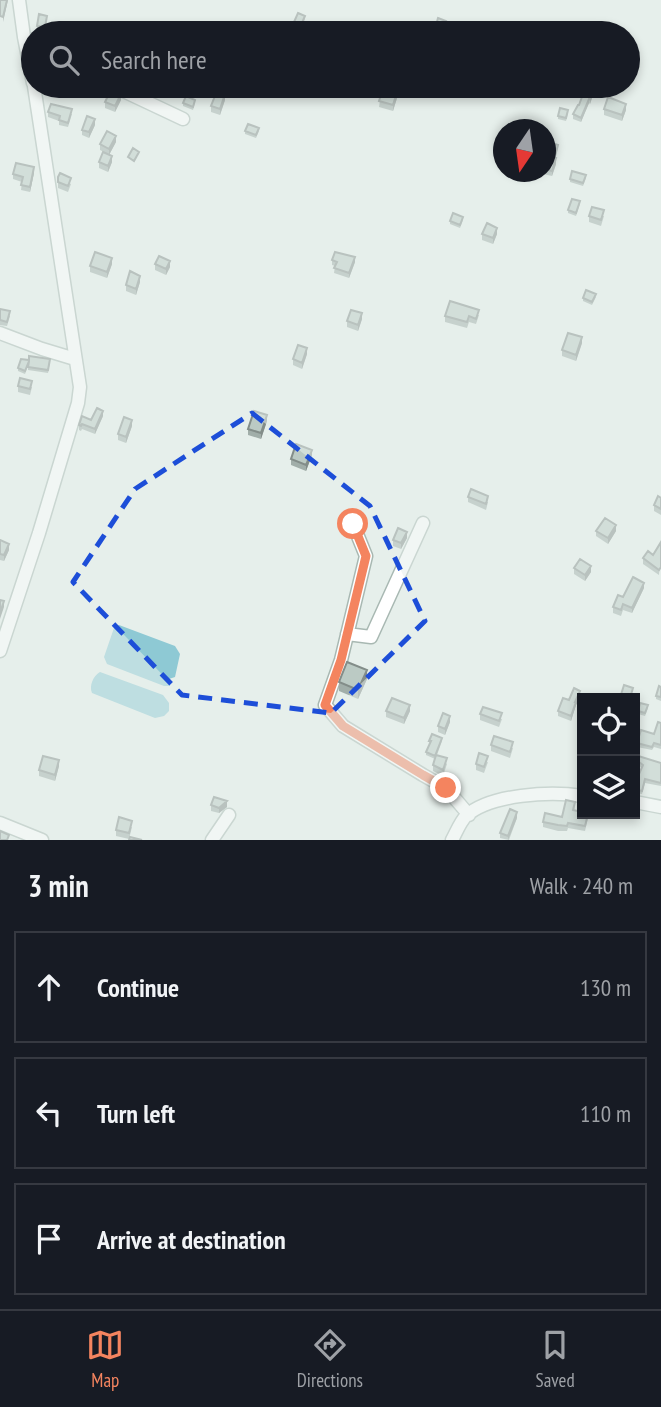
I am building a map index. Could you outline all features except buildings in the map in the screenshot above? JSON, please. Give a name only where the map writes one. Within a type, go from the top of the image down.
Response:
[{"type":"street","points":[[19,0],[23,21]]},
{"type":"street","points":[[0,651],[39,533],[78,403],[80,387],[36,98]]},
{"type":"street","points":[[139,98],[183,118]]},
{"type":"street","points":[[0,333],[75,359]]},
{"type":"street","points":[[347,634],[371,637],[423,523]]},
{"type":"street","points":[[353,524],[366,556],[341,660],[325,705],[343,726],[446,788],[469,814]]},
{"type":"street","points":[[452,840],[465,817],[492,801],[535,794],[577,795]]},
{"type":"street","points":[[640,803],[661,807]]},
{"type":"street","points":[[212,840],[229,815]]},
{"type":"street","points":[[0,823],[42,840]]},
{"type":"highlighted area","points":[[252,413],[370,506],[425,621],[331,713],[182,695],[73,582],[135,489]]},
{"type":"water","points":[[119,625],[175,646],[180,654],[175,677],[169,679],[170,686],[107,664],[104,657],[114,628]]},
{"type":"water","points":[[100,672],[163,695],[169,703],[169,711],[164,716],[155,718],[92,693],[92,681]]},
{"type":"route","points":[[353,524],[366,556],[341,660],[325,705],[343,726],[446,788]]}]
